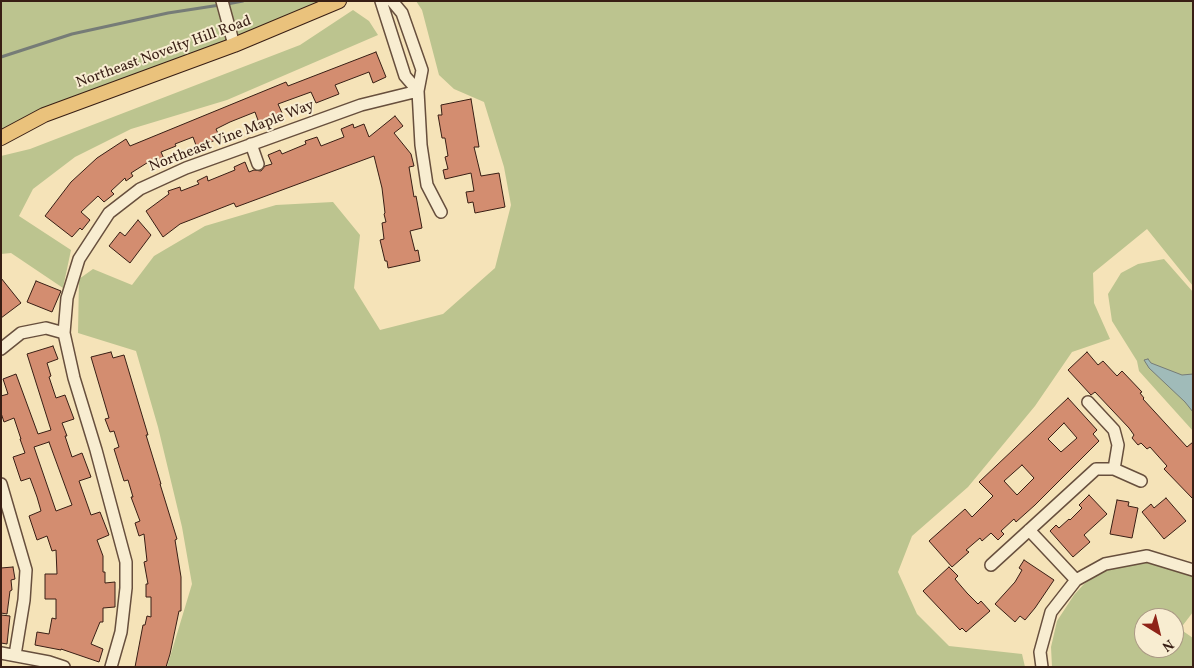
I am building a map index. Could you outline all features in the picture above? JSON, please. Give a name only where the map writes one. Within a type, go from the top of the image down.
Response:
[{"type":"main road","name":"Northeast Novelty Hill Road","points":[[1,138],[44,114],[234,45],[339,1]]},
{"type":"street","points":[[222,1],[234,45]]},
{"type":"street","points":[[381,1],[405,76],[418,91]]},
{"type":"street","points":[[392,1],[402,13],[422,70],[418,91],[421,145],[427,185],[441,212]]},
{"type":"street","name":"Northeast Vine Maple Way","points":[[111,667],[122,632],[126,562],[96,450],[74,378],[64,333],[67,298],[79,259],[109,213],[140,189],[186,168],[361,105],[418,91]]},
{"type":"street","points":[[251,144],[258,164]]},
{"type":"street","points":[[1,348],[21,333],[46,328],[64,333]]},
{"type":"street","points":[[1088,402],[1114,430],[1118,445],[1114,469]]},
{"type":"street","points":[[991,565],[1096,469],[1114,469],[1141,481]]},
{"type":"street","points":[[1,484],[26,570],[24,600],[15,655]]},
{"type":"street","points":[[1029,530],[1076,580]]},
{"type":"street","points":[[1042,667],[1040,652],[1051,612],[1076,580],[1105,564],[1147,556],[1193,570]]},
{"type":"street","points":[[1,654],[15,655],[64,667]]},
{"type":"green space","points":[[1,1],[339,1],[1,140]]},
{"type":"green space","points":[[416,1],[1193,1],[1193,286],[1147,229],[1093,273],[1094,303],[1110,339],[1072,352],[1035,406],[968,487],[912,536],[898,572],[917,614],[949,646],[1022,654],[1025,667],[167,667],[192,584],[182,527],[158,427],[136,351],[78,333],[79,279],[93,269],[132,285],[154,256],[205,226],[276,205],[333,202],[360,235],[354,288],[380,330],[443,314],[495,268],[511,205],[504,167],[484,102],[454,89],[439,75],[422,10]]},
{"type":"green space","points":[[353,10],[369,21],[378,35],[227,100],[131,129],[75,157],[33,189],[19,216],[71,250],[63,288],[11,253],[1,254],[1,156],[30,149],[300,45]]},
{"type":"green space","points":[[1164,259],[1193,292],[1193,431],[1139,371],[1137,361],[1112,321],[1108,294],[1121,273],[1138,264]]},
{"type":"green space","points":[[1137,562],[1155,563],[1187,573],[1193,577],[1193,612],[1184,624],[1184,608],[1134,608],[1134,658],[1184,658],[1184,632],[1193,638],[1193,667],[1052,667],[1051,647],[1057,621],[1074,595],[1095,576],[1113,567]]},
{"type":"water","points":[[1148,359],[1151,363],[1182,375],[1193,374],[1193,412],[1149,368],[1144,360]]},
{"type":"building","points":[[376,52],[386,77],[373,83],[369,72],[335,85],[339,94],[316,103],[311,92],[278,104],[282,113],[259,123],[255,112],[216,129],[220,138],[197,148],[193,137],[175,144],[176,146],[161,152],[165,161],[153,166],[150,161],[131,173],[133,176],[126,181],[125,178],[111,191],[114,194],[104,202],[98,196],[81,212],[90,220],[82,230],[80,228],[72,237],[45,216],[71,182],[97,158],[126,139],[130,146],[286,82],[288,86]]},
{"type":"building","points":[[471,99],[479,147],[474,147],[481,176],[499,173],[505,207],[475,213],[473,202],[468,203],[466,192],[474,191],[471,173],[445,179],[443,170],[448,169],[445,157],[448,156],[445,138],[442,138],[438,115],[442,115],[441,105]]},
{"type":"building","points":[[395,116],[403,126],[394,133],[411,154],[414,166],[409,167],[422,228],[410,231],[415,251],[418,250],[420,261],[388,268],[380,240],[384,239],[382,223],[386,222],[382,188],[374,156],[236,207],[234,203],[180,224],[163,237],[146,211],[169,194],[168,191],[180,187],[181,191],[199,184],[197,181],[207,176],[208,181],[235,170],[234,167],[245,162],[249,172],[254,170],[261,171],[265,166],[272,164],[268,155],[280,150],[282,154],[306,144],[305,141],[317,137],[321,146],[344,137],[341,129],[353,124],[354,128],[364,124],[369,137]]},
{"type":"building","points":[[138,220],[151,235],[130,263],[109,246],[120,232],[125,236]]},
{"type":"building","points":[[1,278],[21,303],[1,318]]},
{"type":"building","points":[[36,281],[61,291],[52,312],[27,302]]},
{"type":"building","points":[[53,346],[58,359],[47,363],[51,376],[49,377],[56,398],[65,395],[74,419],[62,423],[67,436],[65,436],[72,457],[82,453],[91,477],[79,481],[91,515],[100,512],[109,535],[97,540],[103,556],[105,583],[115,582],[115,607],[103,608],[103,622],[100,622],[91,644],[103,649],[99,662],[61,649],[35,645],[37,632],[49,634],[52,618],[56,619],[56,599],[45,599],[45,574],[57,574],[56,550],[52,551],[47,536],[37,540],[29,516],[41,511],[37,497],[30,478],[21,481],[13,457],[25,453],[14,418],[4,422],[1,413],[1,396],[8,394],[3,379],[16,374],[38,434],[51,430],[27,354]],"holes":[[[49,442],[72,505],[56,511],[34,447]]]},
{"type":"building","points":[[111,352],[113,358],[124,355],[177,539],[175,540],[181,577],[181,611],[179,611],[166,667],[135,667],[143,625],[145,625],[147,616],[151,617],[151,597],[146,597],[146,584],[148,584],[144,562],[147,561],[144,534],[139,536],[135,523],[140,521],[131,497],[133,497],[128,480],[124,481],[114,449],[119,447],[114,431],[110,432],[105,419],[109,418],[91,357]]},
{"type":"building","points":[[1087,352],[1098,365],[1103,361],[1117,376],[1122,371],[1142,392],[1140,393],[1143,399],[1187,447],[1193,442],[1193,499],[1164,469],[1167,466],[1150,447],[1147,449],[1141,443],[1138,445],[1132,438],[1134,435],[1129,428],[1095,392],[1091,395],[1068,370]]},
{"type":"building","points":[[1068,398],[1097,430],[1093,434],[1099,441],[1035,505],[1016,522],[1014,519],[1001,531],[1004,534],[998,540],[991,533],[982,541],[980,538],[966,550],[969,552],[952,567],[929,541],[965,509],[972,517],[993,496],[979,482]],"holes":[[[1064,423],[1077,438],[1061,452],[1048,439]],[[1022,465],[1034,478],[1017,495],[1004,481]]]},
{"type":"building","points":[[1089,495],[1107,514],[1084,535],[1090,542],[1073,557],[1050,531],[1056,525],[1059,528],[1070,520],[1082,508],[1079,505]]},
{"type":"building","points":[[1166,498],[1186,521],[1164,539],[1142,512],[1151,504],[1154,508]]},
{"type":"building","points":[[1117,500],[1129,502],[1128,506],[1138,508],[1132,538],[1110,534]]},
{"type":"building","points":[[1024,560],[1054,580],[1025,620],[1020,616],[1015,622],[995,604],[1015,582],[1022,570],[1019,568]]},
{"type":"building","points":[[13,567],[15,579],[11,580],[12,590],[10,591],[7,614],[1,613],[1,568]]},
{"type":"building","points":[[949,567],[958,576],[955,579],[967,593],[978,604],[981,601],[990,611],[966,632],[962,628],[960,630],[923,591]]},
{"type":"building","points":[[1,615],[10,616],[7,644],[1,643]]},
{"type":"waterway","points":[[227,4],[243,1]]},
{"type":"waterway","points":[[1,57],[72,34],[168,13],[220,5]]}]
